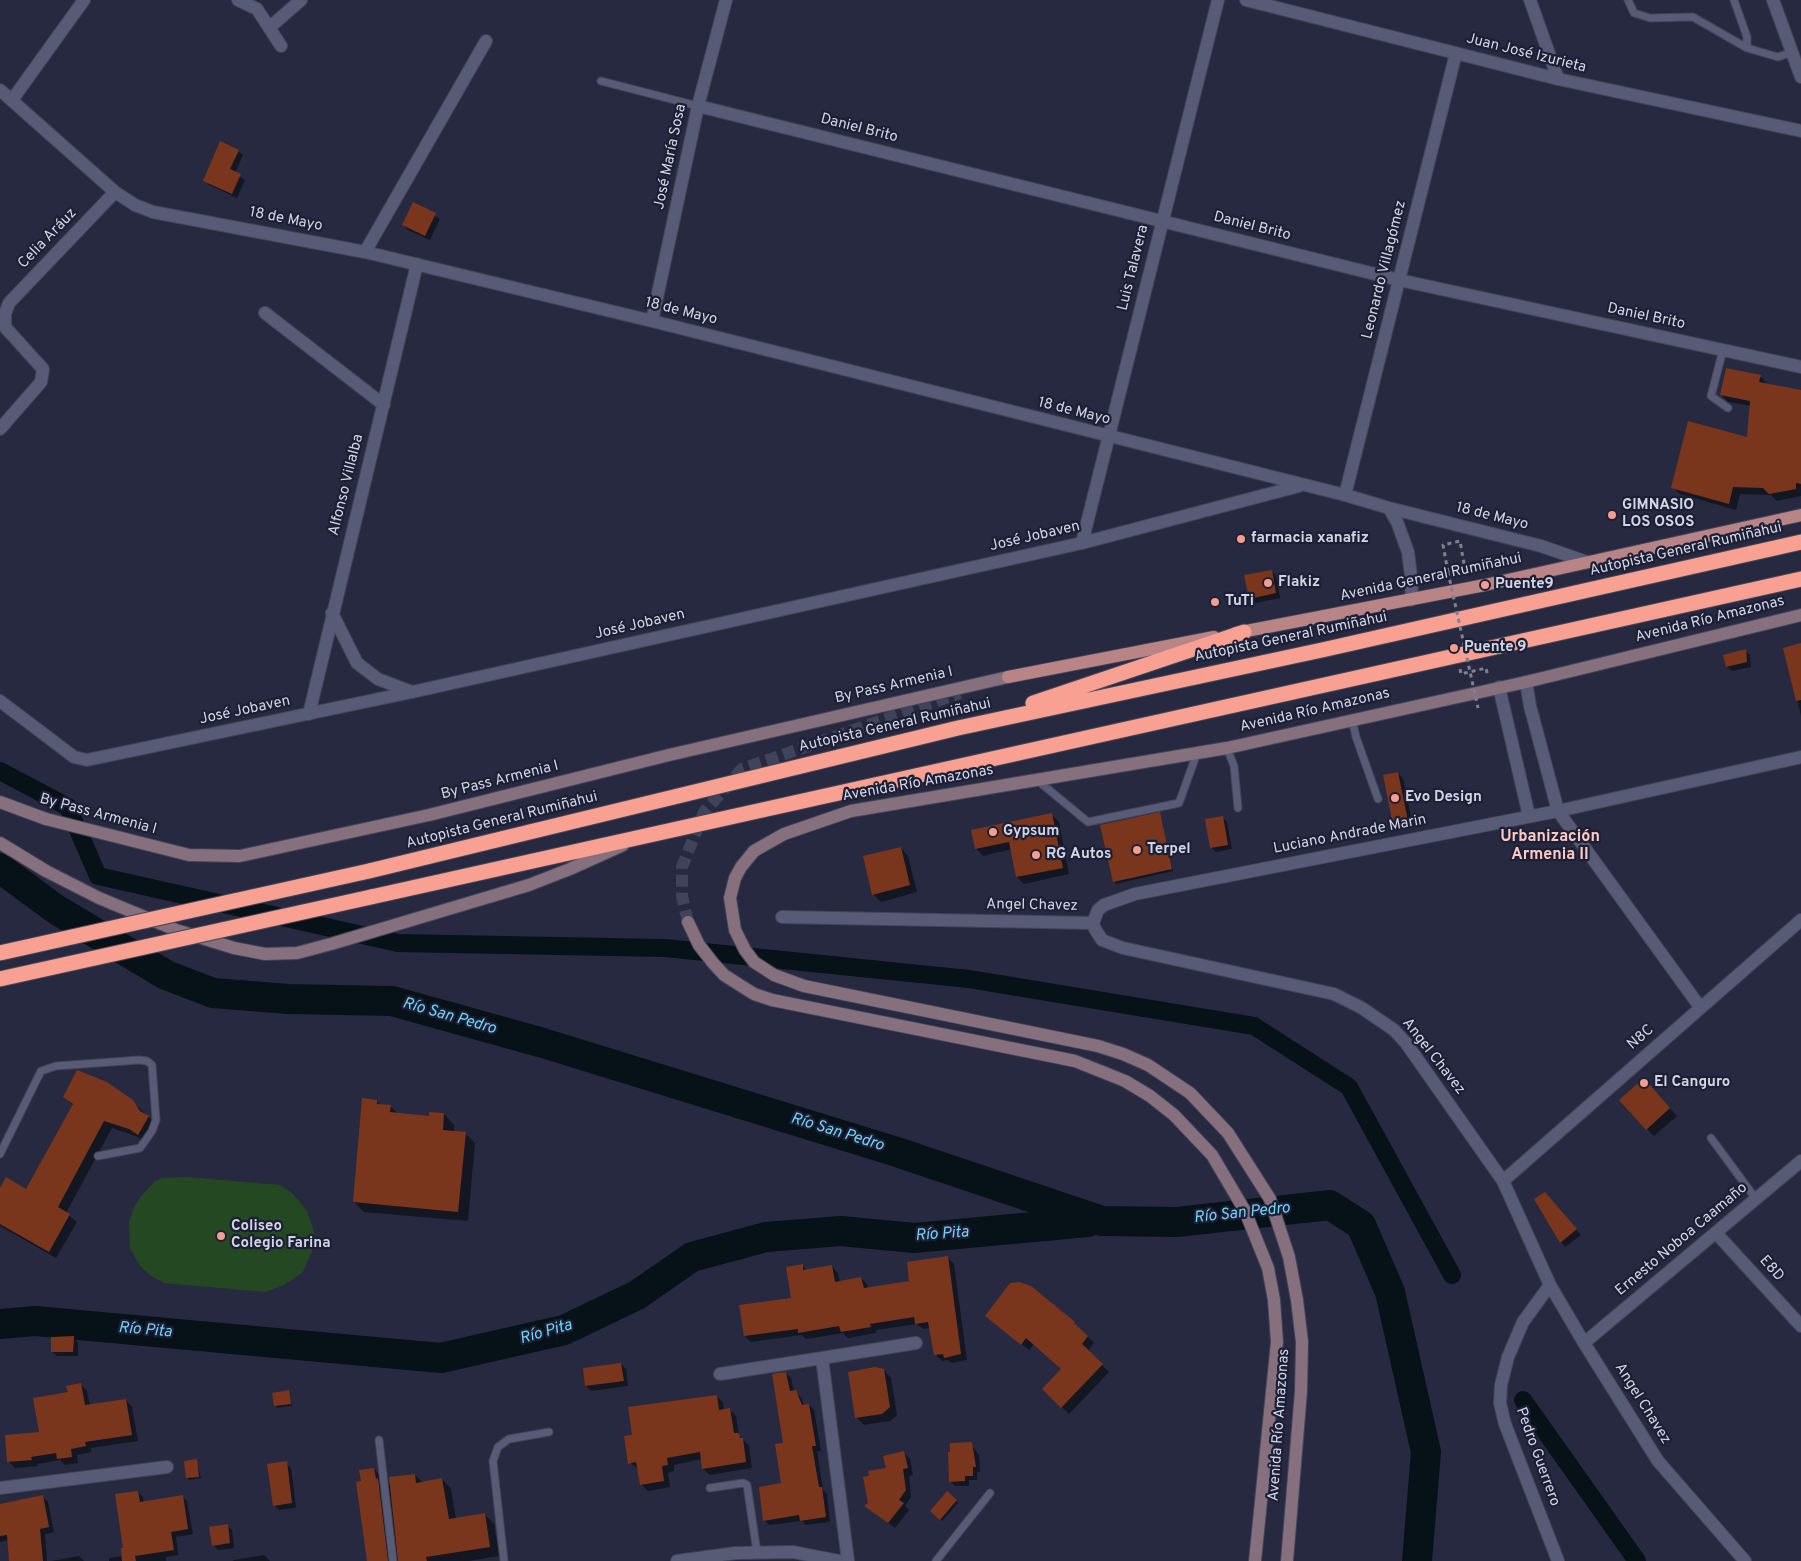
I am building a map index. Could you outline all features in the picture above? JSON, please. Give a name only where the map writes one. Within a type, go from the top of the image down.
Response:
[{"type":"highway","name":"Autopista General Rumiñahui","points":[[0,953],[369,871],[958,728],[1312,652],[1801,542]]},
{"type":"highway","points":[[0,979],[1801,578]]},
{"type":"highway","points":[[958,728],[1244,632]]},
{"type":"main road","name":"Avenida General Rumiñahui","points":[[1008,677],[1411,600],[1801,515]]},
{"type":"main road","name":"Avenida Río Amazonas","points":[[1287,1561],[1301,1391],[1302,1342],[1297,1300],[1289,1257],[1270,1199],[1238,1147],[1217,1119],[1190,1093],[1148,1065],[1123,1054],[1098,1046],[804,986],[774,975],[754,962],[739,938],[730,909],[732,887],[741,866],[763,844],[784,834],[851,811],[1227,748],[1526,682],[1801,615]]},
{"type":"main road","points":[[988,683],[1008,677]]},
{"type":"main road","name":"By Pass Armenia I","points":[[0,802],[46,819],[189,855],[240,856],[429,815],[669,755],[1008,677]]},
{"type":"main road","points":[[0,842],[46,871],[99,898],[176,930],[234,948],[265,954],[289,953],[332,944],[529,885],[570,870],[644,835]]},
{"type":"main road","name":"Avenida Río Amazonas","points":[[688,922],[700,945],[713,963],[738,985],[772,1000],[1075,1061],[1125,1081],[1150,1096],[1174,1115],[1212,1155],[1245,1211],[1268,1268],[1274,1300],[1277,1342],[1255,1561]]},
{"type":"street","points":[[12,100],[84,0]]},
{"type":"street","points":[[238,0],[257,8],[281,46]]},
{"type":"street","points":[[269,28],[301,0]]},
{"type":"street","name":"José María Sosa","points":[[652,321],[698,106],[726,0]]},
{"type":"street","name":"Luis Talavera","points":[[1082,543],[1218,0]]},
{"type":"street","name":"Juan José Izurieta","points":[[1246,0],[1558,79],[1801,131]]},
{"type":"street","points":[[1530,0],[1558,79]]},
{"type":"street","points":[[1773,0],[1801,78]]},
{"type":"street","points":[[365,252],[486,41]]},
{"type":"street","name":"Leonardo Villagómez","points":[[1345,495],[1456,53]]},
{"type":"street","name":"18 de Mayo","points":[[0,90],[115,192],[153,212],[365,252],[652,321],[1302,486],[1345,495],[1388,508],[1541,546],[1587,562]]},
{"type":"street","name":"Daniel Brito","points":[[698,106],[1399,280],[1801,367]]},
{"type":"street","name":"Celia Aráuz","points":[[0,429],[40,382],[43,370],[5,327],[5,314],[9,303],[115,192]]},
{"type":"street","name":"Alfonso Villalba","points":[[308,714],[417,264]]},
{"type":"street","points":[[265,313],[384,405]]},
{"type":"street","name":"José Jobaven","points":[[0,700],[74,758],[80,760],[412,692],[1082,543],[1302,486]]},
{"type":"street","points":[[1388,508],[1397,522],[1408,552],[1412,584],[1411,600]]},
{"type":"street","points":[[332,613],[357,663],[378,679],[412,692]]},
{"type":"street","points":[[1526,682],[1530,706],[1558,811],[1700,1007]]},
{"type":"street","points":[[1499,687],[1529,816]]},
{"type":"street","name":"Luciano Andrade Marin","points":[[1093,923],[1098,910],[1104,905],[1135,894],[1558,811],[1801,757]]},
{"type":"street","name":"Angel Chavez","points":[[782,917],[1093,923],[1102,940],[1123,948],[1334,994],[1362,1008],[1384,1023],[1406,1044],[1503,1181],[1550,1285],[1658,1461],[1746,1561]]},
{"type":"street","name":"N8C","points":[[1503,1181],[1801,920]]},
{"type":"street","name":"Ernesto Noboa Caamaño","points":[[1584,1343],[1801,1161]]},
{"type":"street","name":"E8D","points":[[1716,1233],[1801,1326]]},
{"type":"street","name":"Pedro Guerrero","points":[[1550,1285],[1523,1322],[1508,1357],[1501,1386],[1500,1403],[1505,1424],[1558,1561]]},
{"type":"street","points":[[720,1374],[916,1343]]},
{"type":"street","points":[[822,1358],[848,1561]]},
{"type":"street","points":[[0,1488],[167,1468]]},
{"type":"street","points":[[677,1561],[758,1552],[798,1553],[840,1561]]},
{"type":"lane","points":[[1628,0],[1634,13],[1650,18],[1693,17],[1714,27],[1747,48],[1778,57],[1792,52]]},
{"type":"lane","points":[[1734,0],[1747,37],[1747,48]]},
{"type":"lane","points":[[601,81],[698,106]]},
{"type":"lane","points":[[1723,350],[1712,396],[1728,408]]},
{"type":"lane","points":[[1352,719],[1356,737],[1378,799]]},
{"type":"lane","points":[[1227,748],[1234,766],[1238,808]]},
{"type":"lane","points":[[1037,779],[1088,822],[1179,803],[1198,753]]},
{"type":"lane","points":[[0,1154],[41,1071],[56,1066],[139,1060],[147,1062],[152,1065],[156,1120],[152,1131],[140,1148],[98,1156]]},
{"type":"lane","points":[[1711,1138],[1756,1199]]},
{"type":"lane","points":[[504,1561],[493,1461],[498,1447],[509,1439],[549,1432]]},
{"type":"lane","points":[[379,1440],[393,1561]]},
{"type":"lane","points":[[710,1488],[744,1483],[747,1485],[758,1552]]},
{"type":"lane","points":[[936,1561],[990,1493]]},
{"type":"path","points":[[1469,588],[1460,541],[1443,545],[1478,708]]},
{"type":"green space","name":"Coliseo Colegio Farina","points":[[187,1177],[280,1185],[292,1193],[307,1211],[314,1232],[312,1251],[303,1272],[284,1285],[265,1292],[164,1283],[150,1275],[140,1266],[130,1248],[129,1221],[133,1210],[139,1199],[154,1182],[162,1178]]},
{"type":"building","points":[[220,141],[239,150],[230,169],[241,174],[232,194],[203,181]]},
{"type":"building","points":[[413,202],[436,213],[425,236],[402,225]]},
{"type":"building","points":[[1726,368],[1761,375],[1759,382],[1801,390],[1801,484],[1796,483],[1796,489],[1769,494],[1763,488],[1733,487],[1729,504],[1671,488],[1688,421],[1747,437],[1750,401],[1720,395]]},
{"type":"building","points":[[1272,570],[1276,593],[1249,599],[1244,575]]},
{"type":"building","points":[[1801,643],[1801,700],[1796,701],[1783,648]]},
{"type":"building","points":[[1746,649],[1747,662],[1726,667],[1723,655]]},
{"type":"building","name":"Evo Design","points":[[1398,772],[1408,821],[1393,825],[1383,775]]},
{"type":"building","name":"Terpel","points":[[1160,812],[1172,869],[1113,882],[1100,825]]},
{"type":"building","name":"RG Autos","points":[[1052,813],[1063,868],[1016,877],[1009,842],[975,849],[971,830]]},
{"type":"building","points":[[1223,816],[1228,845],[1210,848],[1205,819]]},
{"type":"building","points":[[901,847],[910,885],[872,895],[863,856]]},
{"type":"building","points":[[77,1070],[107,1082],[133,1100],[140,1111],[149,1116],[138,1135],[129,1129],[104,1121],[58,1207],[70,1214],[49,1252],[0,1224],[0,1188],[6,1177],[26,1189],[73,1104],[63,1097]]},
{"type":"building","points":[[1644,1078],[1670,1108],[1646,1130],[1619,1100]]},
{"type":"building","points":[[362,1098],[377,1100],[377,1104],[391,1105],[390,1112],[429,1116],[429,1112],[444,1113],[443,1130],[466,1132],[458,1212],[353,1202]]},
{"type":"building","points":[[1545,1192],[1577,1229],[1560,1243],[1534,1199]]},
{"type":"building","points":[[948,1256],[961,1354],[944,1358],[943,1354],[934,1355],[928,1322],[915,1324],[914,1317],[870,1324],[871,1327],[841,1332],[839,1326],[798,1333],[798,1329],[744,1336],[739,1305],[791,1298],[786,1267],[803,1264],[803,1270],[832,1265],[835,1282],[861,1277],[864,1288],[909,1281],[907,1262]]},
{"type":"building","points":[[1019,1282],[1031,1286],[1075,1322],[1088,1336],[1082,1344],[1103,1364],[1061,1408],[1042,1389],[1061,1369],[1026,1338],[1021,1345],[985,1316],[1010,1283]]},
{"type":"building","points":[[74,1336],[73,1352],[51,1352],[51,1337]]},
{"type":"building","points":[[621,1363],[624,1381],[585,1386],[583,1368]]},
{"type":"building","points":[[875,1367],[884,1369],[890,1407],[882,1414],[855,1418],[848,1372]]},
{"type":"building","points":[[786,1372],[790,1391],[796,1390],[802,1405],[809,1404],[816,1446],[812,1446],[819,1487],[822,1487],[826,1517],[800,1521],[799,1515],[763,1521],[759,1487],[781,1483],[775,1444],[783,1443],[772,1374]]},
{"type":"building","points":[[81,1383],[85,1405],[126,1399],[132,1435],[85,1442],[86,1446],[71,1449],[72,1457],[57,1459],[56,1453],[31,1457],[32,1460],[7,1462],[5,1435],[39,1432],[33,1398],[68,1392],[66,1386]]},
{"type":"building","points":[[289,1390],[291,1404],[274,1406],[272,1393]]},
{"type":"building","points":[[717,1395],[719,1410],[730,1408],[734,1433],[739,1433],[740,1438],[743,1438],[746,1462],[702,1469],[700,1452],[667,1458],[668,1465],[662,1466],[664,1481],[640,1485],[636,1462],[628,1464],[624,1436],[632,1435],[628,1407]]},
{"type":"building","points":[[972,1442],[976,1467],[973,1467],[973,1476],[965,1476],[965,1481],[949,1482],[948,1452],[950,1452],[950,1443]]},
{"type":"building","points":[[904,1451],[908,1468],[903,1469],[906,1490],[899,1500],[904,1503],[888,1523],[864,1506],[868,1503],[863,1477],[869,1476],[868,1471],[886,1468],[883,1456]]},
{"type":"building","points":[[197,1459],[199,1477],[186,1478],[184,1461]]},
{"type":"building","points":[[287,1461],[292,1503],[273,1506],[267,1464]]},
{"type":"building","points":[[374,1468],[376,1479],[378,1478],[388,1561],[367,1561],[356,1482],[361,1481],[359,1470]]},
{"type":"building","points":[[415,1474],[416,1483],[442,1478],[449,1519],[485,1513],[490,1547],[426,1557],[427,1561],[398,1561],[389,1477]]},
{"type":"building","points":[[138,1491],[140,1502],[183,1495],[188,1529],[171,1532],[174,1550],[135,1556],[136,1561],[122,1561],[121,1548],[123,1548],[115,1494]]},
{"type":"building","points":[[947,1491],[957,1500],[940,1520],[930,1511]]},
{"type":"building","points":[[43,1495],[49,1527],[40,1529],[43,1561],[9,1561],[7,1535],[0,1536],[0,1504]]},
{"type":"building","points":[[228,1524],[230,1543],[212,1546],[209,1527]]},
{"type":"waterway","points":[[0,771],[68,807],[98,876],[398,943],[665,948],[969,979],[1254,1026],[1349,1087],[1452,1275]]},
{"type":"waterway","name":"Río San Pedro","points":[[0,868],[57,910],[166,975],[213,993],[288,999],[392,1001],[543,1043],[897,1152],[1102,1221],[1177,1222],[1330,1205],[1361,1225],[1390,1292],[1426,1452],[1417,1561]]},
{"type":"waterway","name":"Río Pita","points":[[0,1324],[35,1321],[441,1358],[564,1330],[637,1295],[692,1257],[766,1237],[841,1231],[914,1238],[1088,1222]]},
{"type":"waterway","points":[[1523,1400],[1637,1561]]},
{"type":"tunnel","points":[[688,922],[682,896],[682,867],[704,812],[742,769],[960,693]]},
{"type":"place","name":"GIMNASIO LOS OSOS","points":[[1612,515]]},
{"type":"place","name":"farmacia xanafiz","points":[[1241,539]]},
{"type":"place","name":"Flakiz","points":[[1268,583]]},
{"type":"place","name":"Puente9","points":[[1485,585]]},
{"type":"place","name":"TuTi","points":[[1215,602]]},
{"type":"place","name":"Puente 9","points":[[1454,648]]},
{"type":"place","name":"Evo Design","points":[[1395,798]]},
{"type":"place","name":"Gypsum","points":[[993,832]]},
{"type":"place","name":"Terpel","points":[[1137,850]]},
{"type":"place","name":"RG Autos","points":[[1036,855]]},
{"type":"place","name":"El Canguro","points":[[1644,1083]]},
{"type":"place","name":"Coliseo Colegio Farina","points":[[221,1236]]},
{"type":"district","name":"Urbanización Armenia II","points":[[1550,847]]}]
